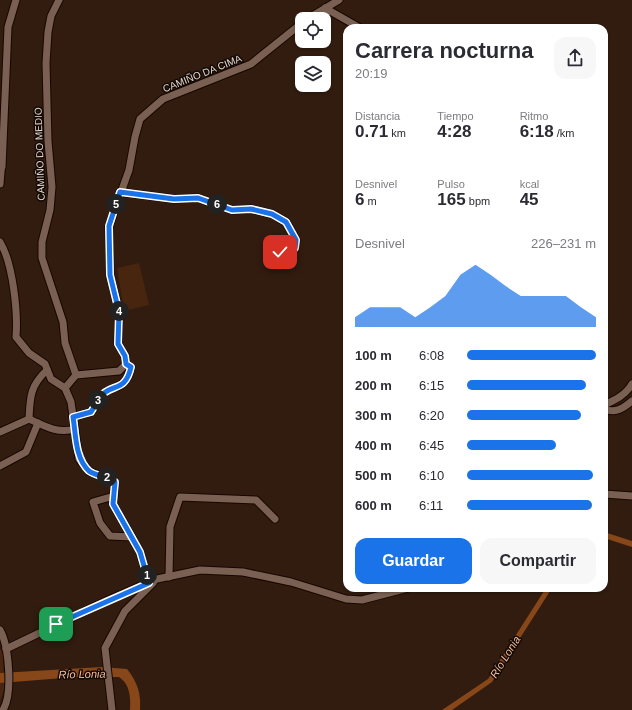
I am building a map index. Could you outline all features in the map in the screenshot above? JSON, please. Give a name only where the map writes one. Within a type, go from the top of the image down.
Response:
[{"type":"street","points":[[0,184],[1,139],[8,27],[16,0]]},
{"type":"street","name":"CAMIÑO DO MEDIO","points":[[59,0],[51,16],[48,32],[46,63],[48,141],[52,187],[50,210],[42,242],[42,258],[63,322],[64,343],[76,375]]},
{"type":"street","points":[[318,12],[340,0]]},
{"type":"street","points":[[325,8],[353,24]]},
{"type":"street","name":"CAMIÑO DA CIMA","points":[[73,417],[91,412],[99,397],[124,385],[129,376],[131,367],[126,364],[125,356],[118,344],[119,312],[110,275],[109,226],[129,170],[140,118],[163,100],[251,64],[295,29]]},
{"type":"street","points":[[120,192],[174,199],[198,198],[232,210],[251,209],[272,214],[286,222],[296,240],[295,248],[280,252]]},
{"type":"street","points":[[0,242],[4,249],[14,293],[17,325],[16,337],[29,353],[45,364],[51,379],[65,388],[71,402],[79,459],[90,472],[107,477],[115,482],[113,504],[140,552],[149,583]]},
{"type":"street","points":[[65,388],[76,375],[119,371],[126,364]]},
{"type":"street","points":[[29,419],[30,396],[38,378],[47,370]]},
{"type":"street","points":[[608,403],[626,392],[632,384]]},
{"type":"street","points":[[608,411],[610,412],[623,408],[632,401]]},
{"type":"street","points":[[0,432],[29,419],[53,429],[66,432],[75,429]]},
{"type":"street","points":[[0,466],[26,452],[38,423]]},
{"type":"street","points":[[608,494],[632,496]]},
{"type":"street","points":[[114,496],[92,502],[100,523],[110,536],[132,537]]},
{"type":"street","points":[[169,577],[170,527],[180,497],[256,500],[275,519]]},
{"type":"street","points":[[6,649],[92,607],[149,583],[200,570],[243,572],[291,582],[346,599],[362,600],[393,592]]},
{"type":"street","points":[[112,710],[106,648],[125,611],[157,580]]},
{"type":"street","points":[[0,630],[6,649],[9,689],[3,710]]},
{"type":"shaded area","points":[[139,263],[149,305],[124,311],[117,268]]},
{"type":"shaded area","points":[[3,649],[4,690],[0,701],[0,650]]},
{"type":"water","points":[[608,533],[632,541],[632,547],[608,539]]},
{"type":"water","name":"Río Lonia","points":[[543,592],[549,592],[492,682],[452,710],[442,710],[488,679]]},
{"type":"water","name":"Río Lonia","points":[[102,667],[127,669],[138,688],[140,710],[130,710],[130,696],[128,687],[119,677],[76,677],[0,683],[0,673]]},
{"type":"route","points":[[56,624],[149,583],[140,552],[113,504],[115,482],[107,477],[90,472],[79,459],[73,417],[91,412],[99,397],[124,385],[129,376],[131,367],[126,364],[125,356],[118,344],[119,312],[110,275],[109,226],[120,192],[149,197],[174,199],[198,198],[232,210],[251,209],[272,214],[286,222],[296,240],[295,248],[280,252]]}]
